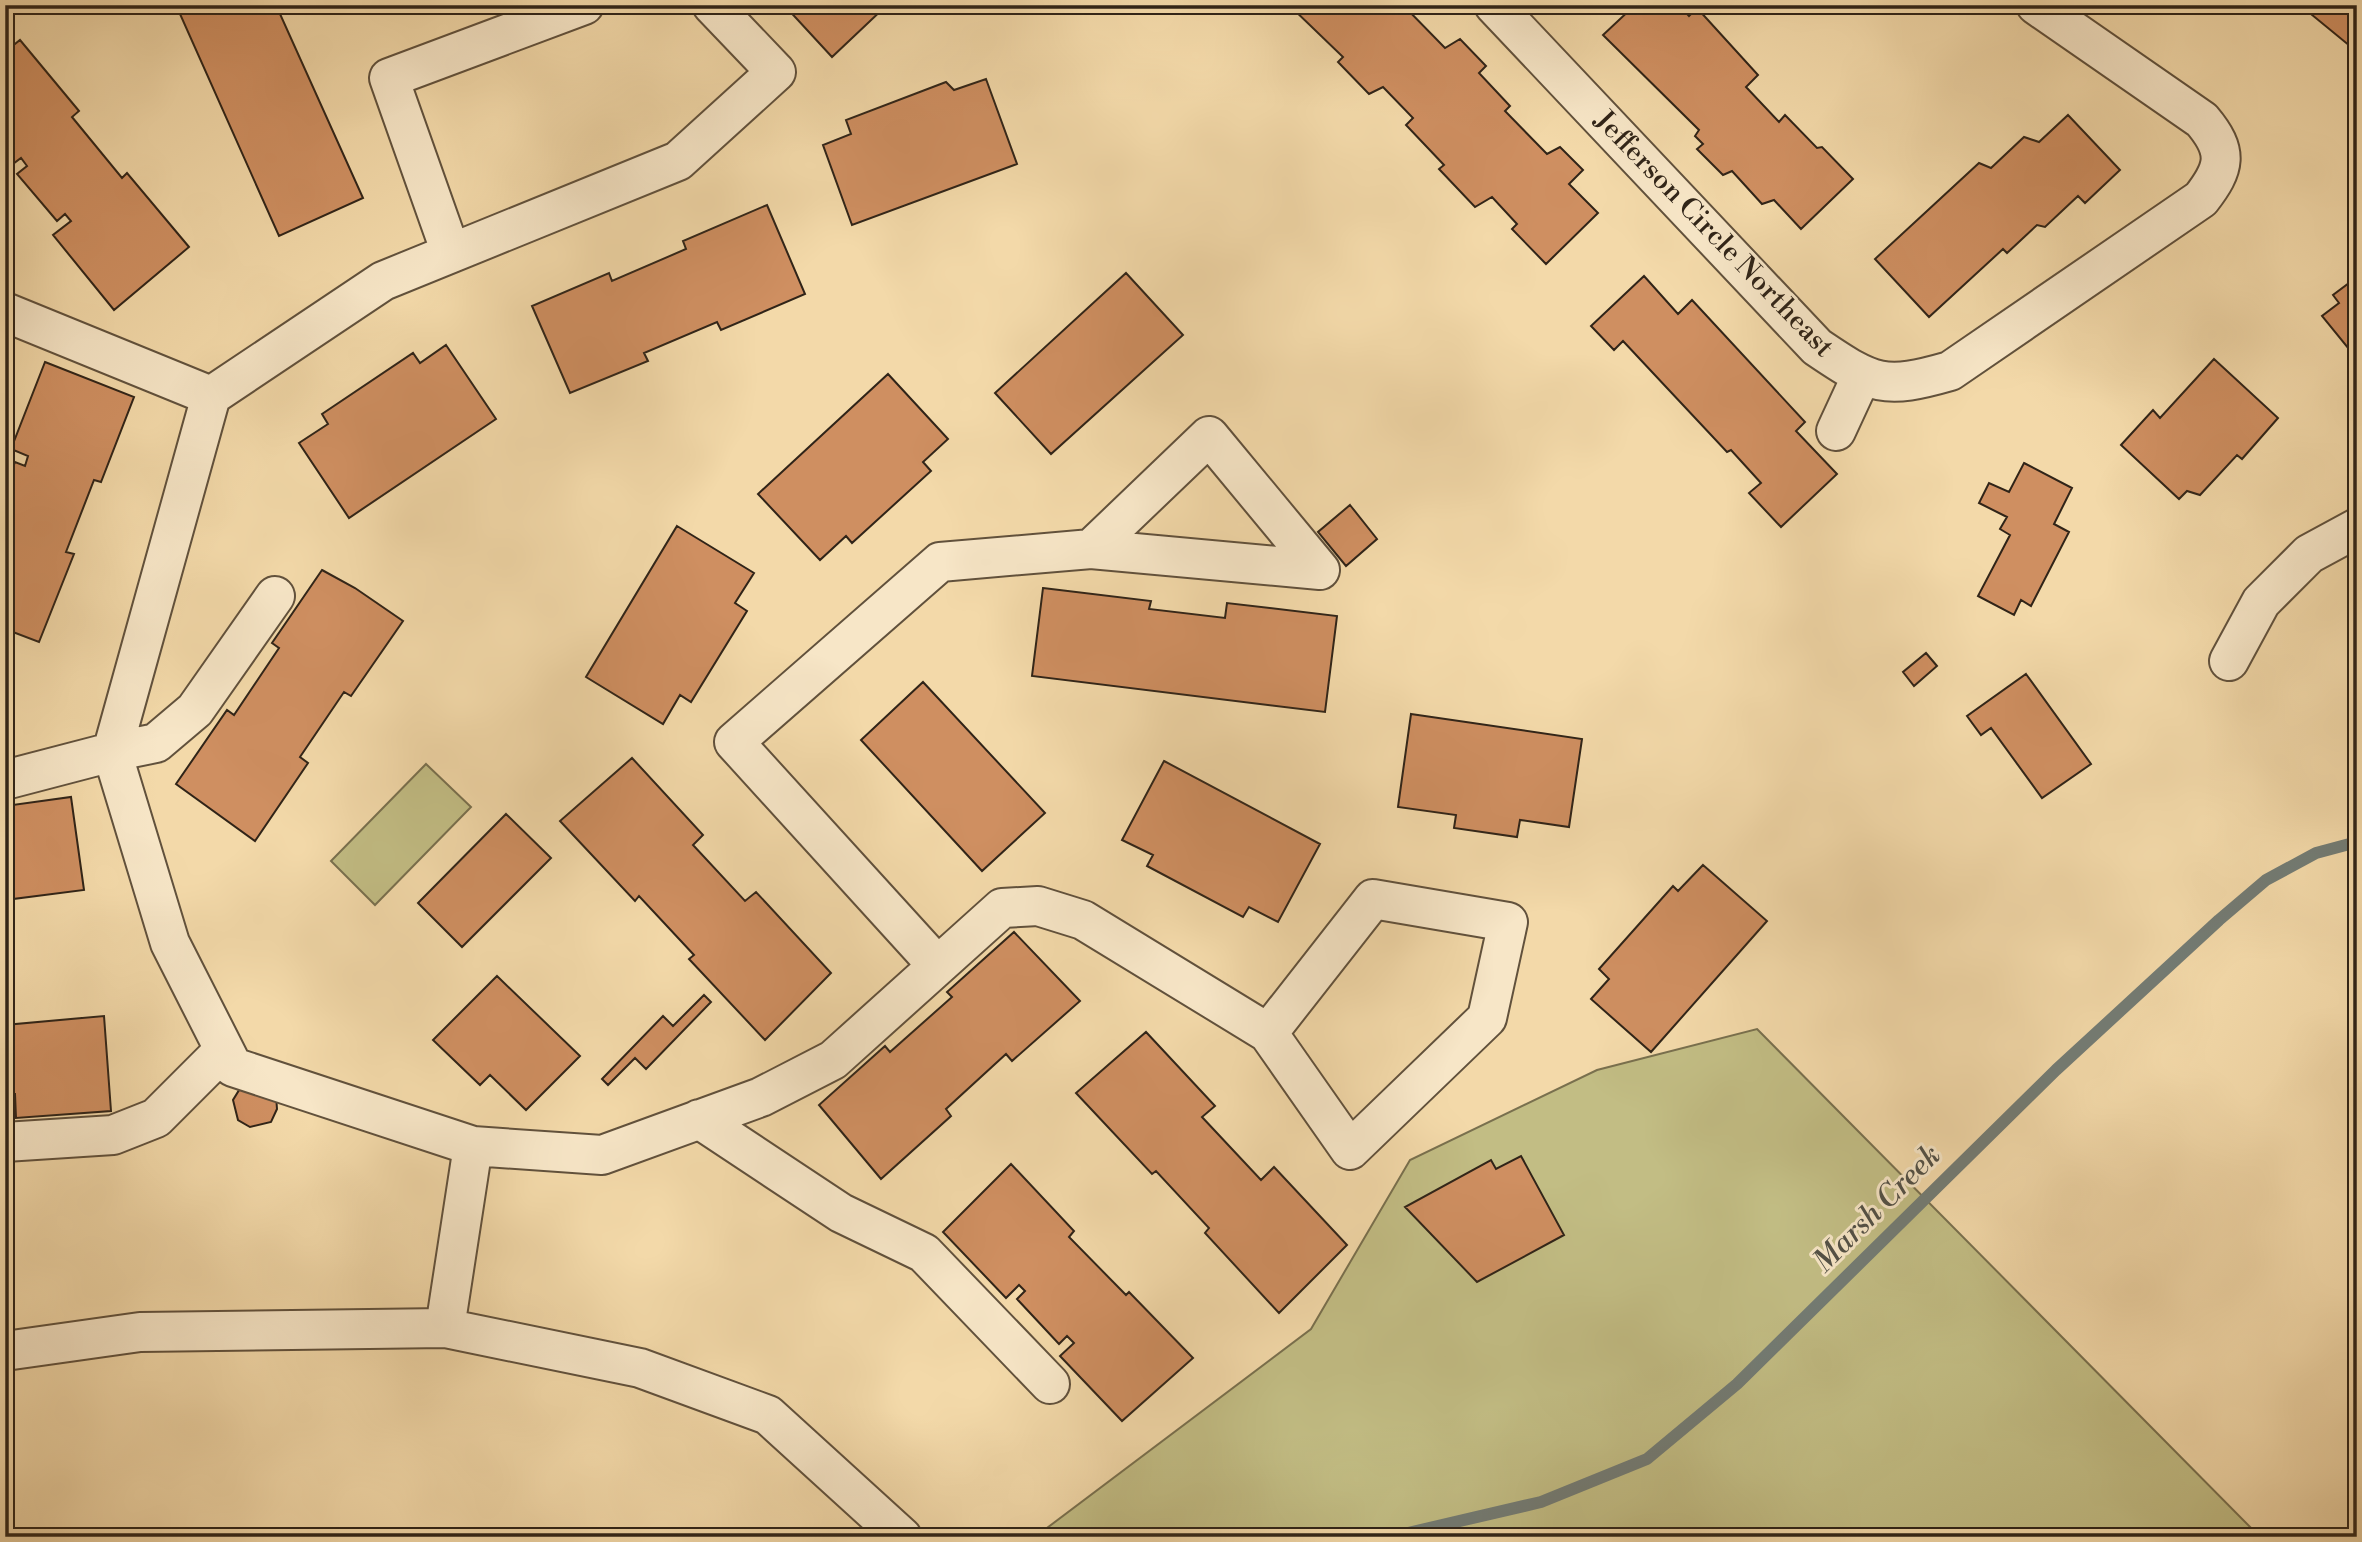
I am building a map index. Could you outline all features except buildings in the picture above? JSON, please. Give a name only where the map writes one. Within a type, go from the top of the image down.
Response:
[{"type":"street","points":[[451,253],[389,78],[584,5]]},
{"type":"street","points":[[712,5],[776,72],[678,160],[383,281],[211,396],[112,752],[170,943],[233,1067],[473,1146],[602,1155],[761,1097],[832,1060],[936,964],[1002,908],[1038,906],[1083,920],[1268,1033],[1350,1150],[1487,1018],[1508,922],[1373,900],[1268,1033]]},
{"type":"street","name":"Jefferson Circle Northeast","points":[[1494,5],[1817,347],[1861,377],[1906,384],[1950,371],[2201,199],[2218,177],[2221,153],[2215,135],[2202,120],[2036,5]]},
{"type":"street","points":[[5,312],[211,396]]},
{"type":"street","points":[[1836,431],[1861,377]]},
{"type":"street","points":[[936,964],[734,742],[940,562],[1091,549],[1320,570],[1209,436],[1091,549]]},
{"type":"street","points":[[2230,661],[2261,602],[2309,554],[2357,528]]},
{"type":"street","points":[[5,780],[156,743],[195,710],[275,596]]},
{"type":"street","points":[[5,1142],[113,1135],[156,1118],[224,1050]]},
{"type":"street","points":[[699,1119],[841,1213],[924,1253],[1050,1384]]},
{"type":"street","points":[[445,1328],[473,1146]]},
{"type":"street","points":[[5,1351],[140,1332],[445,1328],[640,1368],[768,1415],[902,1537]]},
{"type":"shaded area","points":[[426,764],[471,807],[375,905],[331,861]]},
{"type":"shaded area","points":[[1757,1029],[2260,1537],[1035,1537],[1311,1329],[1410,1160],[1597,1070]]},
{"type":"waterway","name":"Marsh Creek","points":[[1391,1537],[1541,1502],[1647,1459],[1737,1384],[2056,1070],[2219,920],[2266,880],[2316,853],[2357,842]]}]
